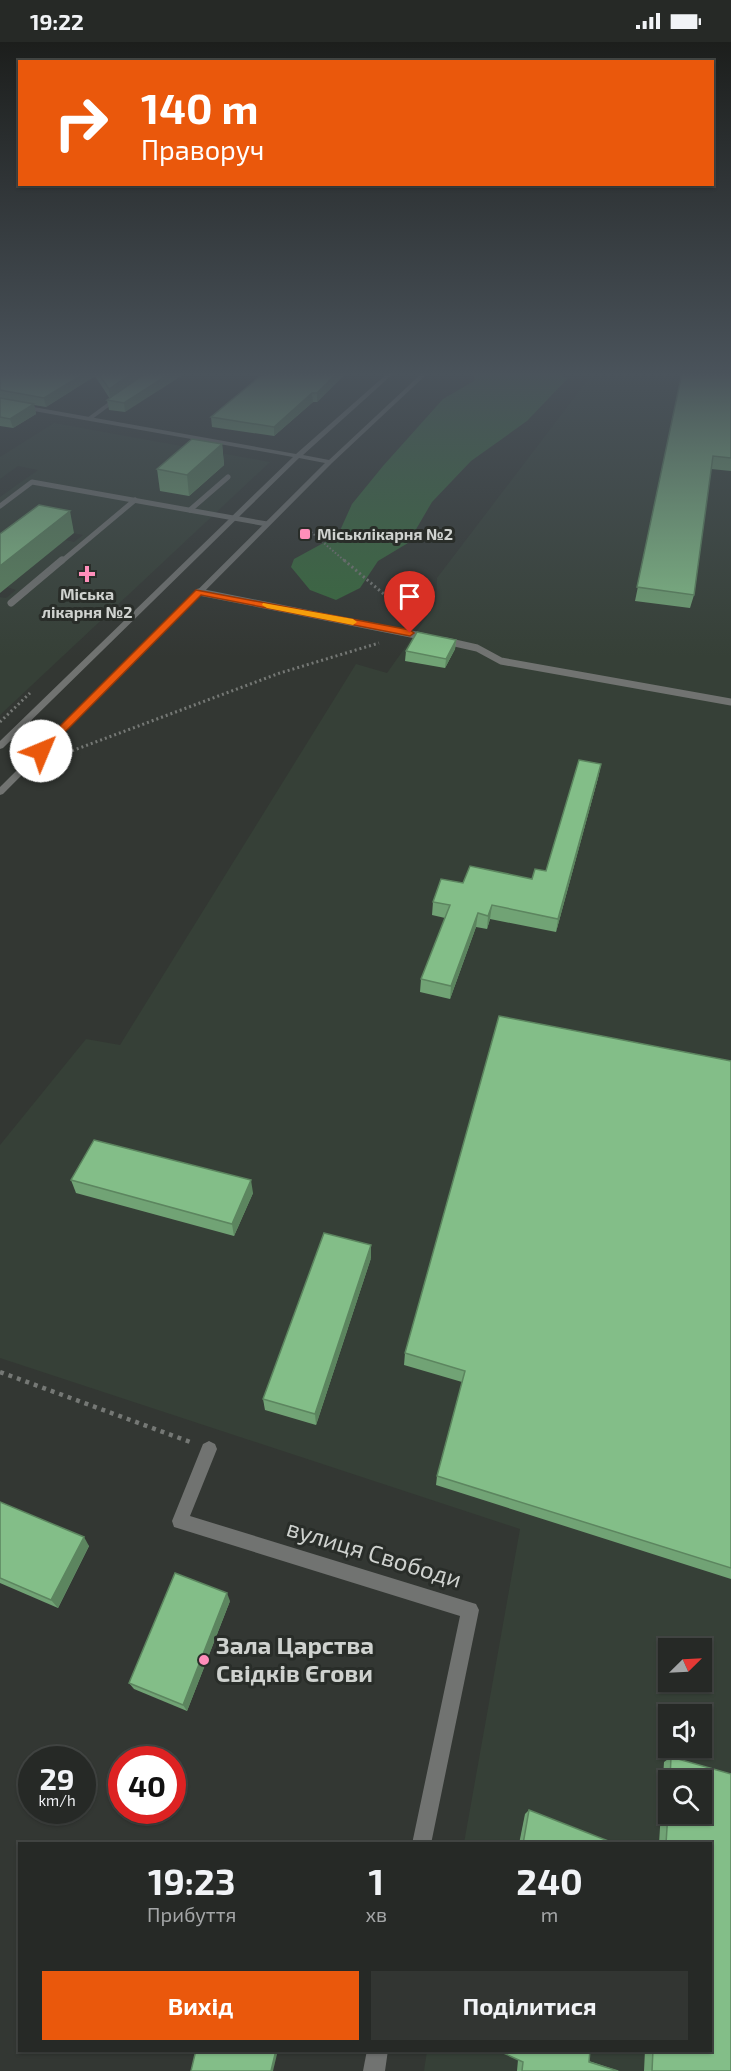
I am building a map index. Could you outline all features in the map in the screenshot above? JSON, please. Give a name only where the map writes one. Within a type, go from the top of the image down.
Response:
[{"type":"street","points":[[0,746],[286,468]]},
{"type":"street","points":[[0,792],[324,468]]},
{"type":"street","name":"вулиця Свободи","points":[[209,1449],[180,1521],[470,1610],[421,1842]]},
{"type":"street","points":[[374,2071],[378,2052]]},
{"type":"lane","points":[[190,510],[228,477]]},
{"type":"lane","points":[[0,506],[32,482],[267,524]]},
{"type":"lane","points":[[10,603],[135,500]]},
{"type":"lane","points":[[199,592],[477,648],[501,661],[731,702]]},
{"type":"path","points":[[312,532],[436,639]]},
{"type":"path","points":[[25,767],[280,673],[410,633]]},
{"type":"path","points":[[0,1372],[209,1449]]},
{"type":"shaded area","name":"Міська лікарня №2","points":[[0,468],[16,468],[0,479]]},
{"type":"shaded area","name":"Міська лікарня №2","points":[[26,468],[264,468],[0,715],[0,597],[6,598],[16,590],[7,587],[65,540],[74,542],[83,535],[44,527],[0,561],[0,497],[38,470]]},
{"type":"shaded area","points":[[521,468],[731,468],[731,2071],[424,2071],[427,2052],[712,2052],[712,1842],[464,1842],[520,1529],[0,1358],[0,1145],[86,1039],[120,1045],[356,664],[387,673],[436,604],[437,578]]},
{"type":"green space","points":[[382,468],[465,468],[432,502],[408,543],[378,561],[360,588],[336,600],[310,590],[291,567],[294,559],[338,535],[352,504]]},
{"type":"building","points":[[159,468],[195,468],[187,475],[157,469]]},
{"type":"building","points":[[662,468],[711,468],[694,595],[637,587]]},
{"type":"building","points":[[39,505],[70,511],[0,566],[0,534]]},
{"type":"building","points":[[417,632],[456,640],[446,659],[406,651]]},
{"type":"building","points":[[579,760],[601,764],[558,919],[492,905],[488,916],[478,913],[451,986],[421,979],[450,905],[433,902],[441,879],[463,883],[470,866],[532,879],[535,869],[546,871]]},
{"type":"building","points":[[499,1016],[731,1061],[731,1568],[437,1476],[465,1371],[405,1353]]},
{"type":"building","points":[[94,1140],[251,1180],[232,1224],[71,1180]]},
{"type":"building","points":[[324,1233],[371,1245],[315,1414],[263,1399]]},
{"type":"building","points":[[0,1502],[84,1537],[51,1600],[0,1578]]},
{"type":"building","points":[[175,1573],[227,1593],[183,1705],[129,1683]]},
{"type":"building","points":[[671,1758],[731,1774],[731,2071],[652,2071],[653,2052],[712,2052],[712,1842],[666,1842],[667,1824],[712,1824],[712,1770],[670,1770]]},
{"type":"building","points":[[529,1810],[611,1842],[523,1842]]},
{"type":"building","points":[[196,2052],[276,2052],[271,2071],[191,2071]]},
{"type":"building","points":[[501,2052],[590,2052],[589,2062],[618,2071],[522,2071],[523,2062]]},
{"type":"slow traffic","points":[[267,605],[353,622]]},
{"type":"place","name":"Міськлікарня №2","points":[[305,534]]},
{"type":"place","name":"Міська лікарня №2","points":[[87,574]]},
{"type":"place","name":"Зала Царства Свідків Єгови","points":[[204,1660]]},
{"type":"route","points":[[41,751],[199,592],[410,633]]}]
